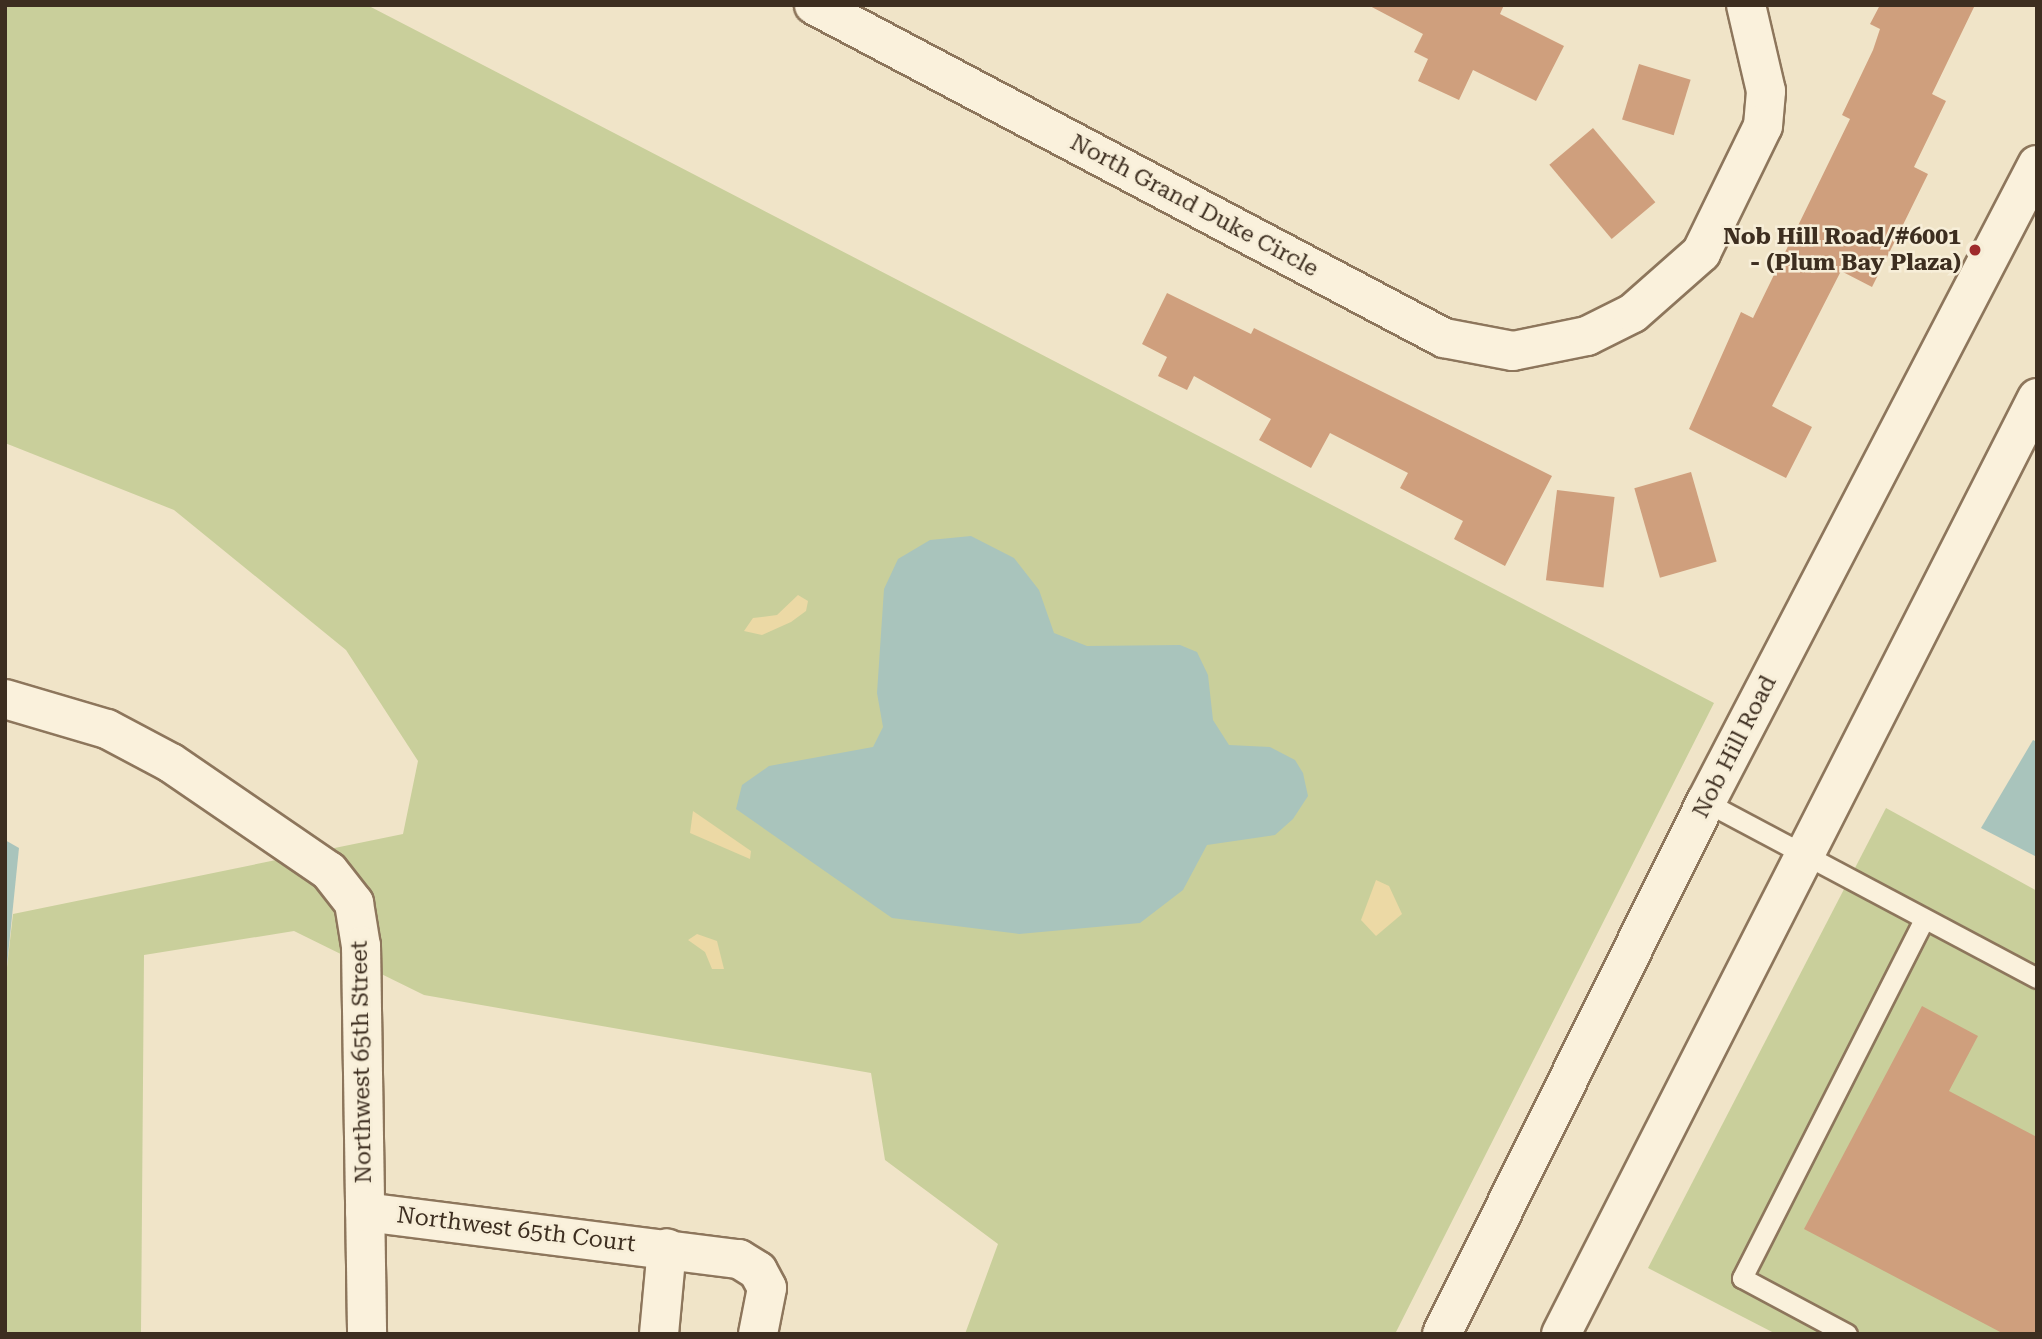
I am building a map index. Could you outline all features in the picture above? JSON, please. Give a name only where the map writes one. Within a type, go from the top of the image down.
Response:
[{"type":"street","name":"North Grand Duke Circle","points":[[814,5],[1444,338],[1475,349],[1513,351],[1587,337],[1633,313],[1701,253],[1741,178],[1763,126],[1766,91],[1746,5]]},
{"type":"street","name":"Nob Hill Road","points":[[1442,1334],[1706,802],[2034,178]]},
{"type":"street","points":[[1561,1334],[1801,854],[2037,398]]},
{"type":"street","name":"Northwest 65th Street","points":[[5,699],[107,729],[171,763],[328,871],[354,902],[361,946],[367,1334]]},
{"type":"street","name":"Northwest 65th Court","points":[[365,1212],[739,1259],[758,1270],[768,1306],[758,1334]]},
{"type":"street","name":"Northwest 65th Court","points":[[659,1334],[667,1248]]},
{"type":"lane","points":[[1706,802],[2037,978]]},
{"type":"lane","points":[[1847,1334],[1742,1279],[1924,919]]},
{"type":"green space","points":[[5,5],[367,5],[1714,703],[1395,1334],[965,1334],[998,1244],[885,1160],[871,1073],[424,995],[294,931],[144,955],[141,1334],[5,1334],[5,985],[13,914],[403,834],[418,761],[346,650],[174,510],[5,443]]},
{"type":"green space","points":[[1886,808],[2037,891],[2037,1334],[1776,1334],[1648,1268]]},
{"type":"sand","points":[[798,595],[808,601],[806,611],[791,622],[762,635],[744,631],[753,618],[777,615]]},
{"type":"sand","points":[[693,811],[751,851],[750,859],[690,833]]},
{"type":"sand","points":[[1376,880],[1389,886],[1402,914],[1376,936],[1361,920]]},
{"type":"sand","points":[[697,934],[717,941],[724,969],[712,969],[705,952],[688,940]]},
{"type":"water","points":[[971,536],[1014,558],[1039,590],[1054,633],[1087,646],[1180,645],[1197,652],[1208,675],[1213,720],[1229,745],[1270,747],[1295,760],[1303,773],[1308,796],[1293,819],[1275,835],[1207,845],[1183,890],[1140,923],[1019,934],[892,918],[736,809],[742,785],[769,766],[873,747],[883,727],[877,693],[884,589],[898,559],[930,540]]},
{"type":"water","points":[[2033,740],[2037,742],[2037,857],[1981,828]]},
{"type":"water","points":[[5,840],[19,848],[5,985]]},
{"type":"building","points":[[1368,5],[1504,5],[1500,14],[1564,46],[1536,101],[1473,70],[1459,100],[1418,81],[1428,59],[1414,52],[1423,34]]},
{"type":"building","points":[[1880,5],[1975,5],[1932,94],[1946,101],[1914,167],[1928,174],[1872,287],[1841,271],[1772,406],[1812,427],[1786,478],[1689,429],[1741,312],[1753,318],[1850,119],[1842,115],[1873,50],[1880,29],[1870,24]]},
{"type":"building","points":[[1639,64],[1691,80],[1674,135],[1622,119]]},
{"type":"building","points":[[1593,128],[1655,202],[1612,239],[1549,165]]},
{"type":"building","points":[[1167,293],[1251,334],[1254,328],[1552,476],[1505,566],[1454,539],[1463,521],[1400,488],[1408,473],[1330,433],[1311,468],[1259,440],[1271,419],[1194,376],[1187,390],[1158,376],[1167,357],[1142,344]]},
{"type":"building","points":[[1691,472],[1717,561],[1660,578],[1634,488]]},
{"type":"building","points":[[1557,490],[1615,497],[1603,587],[1546,580]]},
{"type":"building","points":[[1922,1006],[1978,1036],[1949,1091],[2037,1137],[2037,1334],[2004,1334],[1804,1229]]},
{"type":"place","name":"Nob Hill Road/#6001 - (Plum Bay Plaza)","points":[[1975,250]]}]
